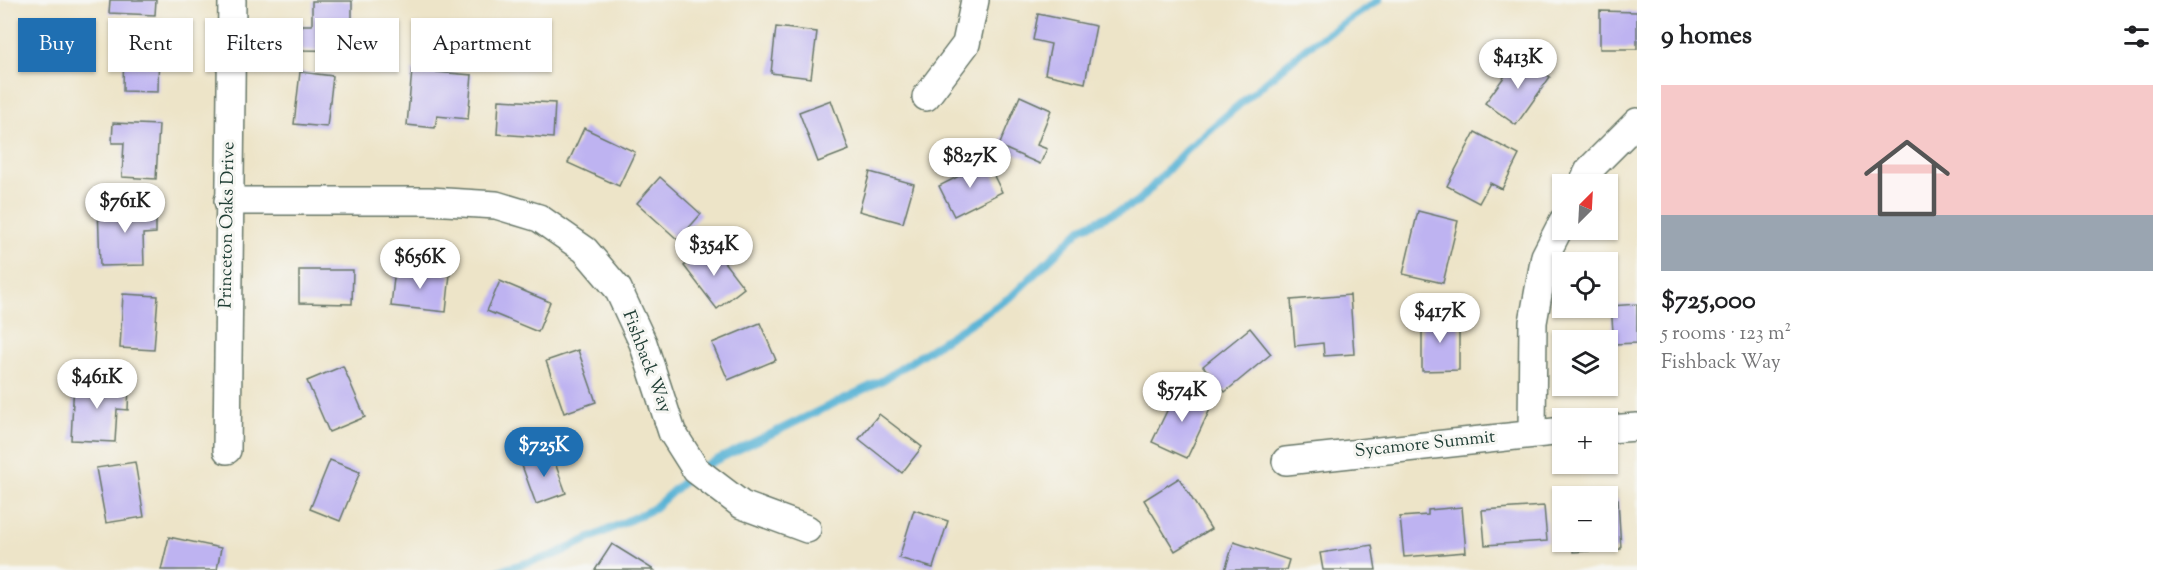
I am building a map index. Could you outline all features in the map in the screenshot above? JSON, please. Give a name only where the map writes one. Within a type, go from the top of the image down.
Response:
[{"type":"street","name":"Princeton Oaks Drive","points":[[226,450],[232,0]]},
{"type":"street","points":[[926,98],[966,44],[975,0]]},
{"type":"street","points":[[1587,174],[1637,122]]},
{"type":"street","name":"Fishback Way","points":[[228,201],[429,201],[496,205],[539,218],[585,250],[618,289],[643,343],[672,432],[696,471],[741,505],[807,529]]},
{"type":"street","points":[[1532,433],[1533,322],[1545,256],[1553,240]]},
{"type":"street","points":[[1618,428],[1637,427]]},
{"type":"street","name":"Sycamore Summit","points":[[1286,460],[1552,432]]},
{"type":"building","points":[[110,0],[156,0],[155,15],[109,13]]},
{"type":"building","points":[[312,1],[352,1],[352,18],[315,18],[315,50],[303,50],[303,25],[312,25]]},
{"type":"building","points":[[1600,11],[1637,12],[1637,49],[1600,49]]},
{"type":"building","points":[[1038,14],[1096,26],[1085,83],[1045,74],[1051,44],[1033,40]]},
{"type":"building","points":[[776,27],[817,32],[811,78],[771,73]]},
{"type":"building","points":[[1520,55],[1550,77],[1516,125],[1485,103]]},
{"type":"building","points":[[123,72],[158,72],[158,92],[123,91]]},
{"type":"building","points":[[300,72],[333,76],[327,127],[294,124]]},
{"type":"building","points":[[412,72],[472,75],[468,119],[437,116],[435,128],[407,125]]},
{"type":"building","points":[[1020,96],[1051,110],[1037,145],[1047,149],[1040,164],[999,146]]},
{"type":"building","points":[[499,100],[555,103],[553,138],[497,134]]},
{"type":"building","points":[[831,100],[849,150],[818,162],[799,112]]},
{"type":"building","points":[[113,123],[159,125],[156,179],[122,177],[124,143],[112,143]]},
{"type":"building","points":[[584,128],[635,152],[619,186],[568,163]]},
{"type":"building","points":[[1475,132],[1519,155],[1502,189],[1490,183],[1479,203],[1447,186]]},
{"type":"building","points":[[987,162],[1002,192],[954,216],[939,186]]},
{"type":"building","points":[[870,172],[914,184],[903,223],[859,211]]},
{"type":"building","points":[[660,177],[701,214],[678,240],[637,203]]},
{"type":"building","points":[[156,206],[156,233],[143,234],[144,265],[100,266],[98,207]]},
{"type":"building","points":[[1418,211],[1458,221],[1443,283],[1403,274]]},
{"type":"building","points":[[711,245],[744,288],[717,309],[684,266]]},
{"type":"building","points":[[395,268],[450,274],[446,312],[391,306]]},
{"type":"building","points":[[299,270],[353,270],[352,304],[299,303]]},
{"type":"building","points":[[500,281],[550,302],[538,332],[487,311]]},
{"type":"building","points":[[123,294],[158,296],[154,350],[120,348]]},
{"type":"building","points":[[1350,295],[1354,354],[1324,356],[1323,343],[1295,346],[1291,300]]},
{"type":"building","points":[[1637,304],[1637,343],[1618,344],[1618,330],[1613,330],[1612,318],[1618,318],[1618,305]]},
{"type":"building","points":[[1422,317],[1459,317],[1459,370],[1422,371]]},
{"type":"building","points":[[760,323],[776,360],[728,380],[712,343]]},
{"type":"building","points":[[1250,328],[1271,354],[1225,392],[1203,366]]},
{"type":"building","points":[[578,350],[596,402],[564,413],[546,361]]},
{"type":"building","points":[[343,366],[365,417],[329,432],[307,381]]},
{"type":"building","points":[[74,381],[129,384],[128,410],[117,409],[115,442],[71,440]]},
{"type":"building","points":[[1178,388],[1212,405],[1187,458],[1152,442]]},
{"type":"building","points":[[879,414],[922,447],[902,473],[859,439]]},
{"type":"building","points":[[551,452],[566,493],[536,504],[521,463]]},
{"type":"building","points":[[330,460],[360,472],[340,521],[310,509]]},
{"type":"building","points":[[135,462],[144,517],[106,523],[96,468]]},
{"type":"building","points":[[1179,478],[1211,529],[1175,551],[1144,500]]},
{"type":"building","points":[[1618,499],[1621,549],[1618,549]]},
{"type":"building","points":[[1544,506],[1547,541],[1485,545],[1482,510]]},
{"type":"building","points":[[1462,507],[1466,552],[1404,557],[1400,517],[1428,515],[1428,510]]},
{"type":"building","points":[[914,510],[948,521],[933,568],[899,558]]},
{"type":"building","points":[[169,537],[221,548],[217,570],[161,570]]},
{"type":"building","points":[[1234,542],[1289,560],[1286,570],[1225,570]]},
{"type":"building","points":[[612,544],[654,570],[595,570]]},
{"type":"building","points":[[1372,545],[1376,570],[1323,570],[1320,553]]},
{"type":"waterway","points":[[702,467],[883,380],[1012,296],[1082,228],[1138,202],[1186,150],[1307,47],[1379,0]]},
{"type":"waterway","points":[[501,570],[554,555],[653,509],[692,474]]}]
